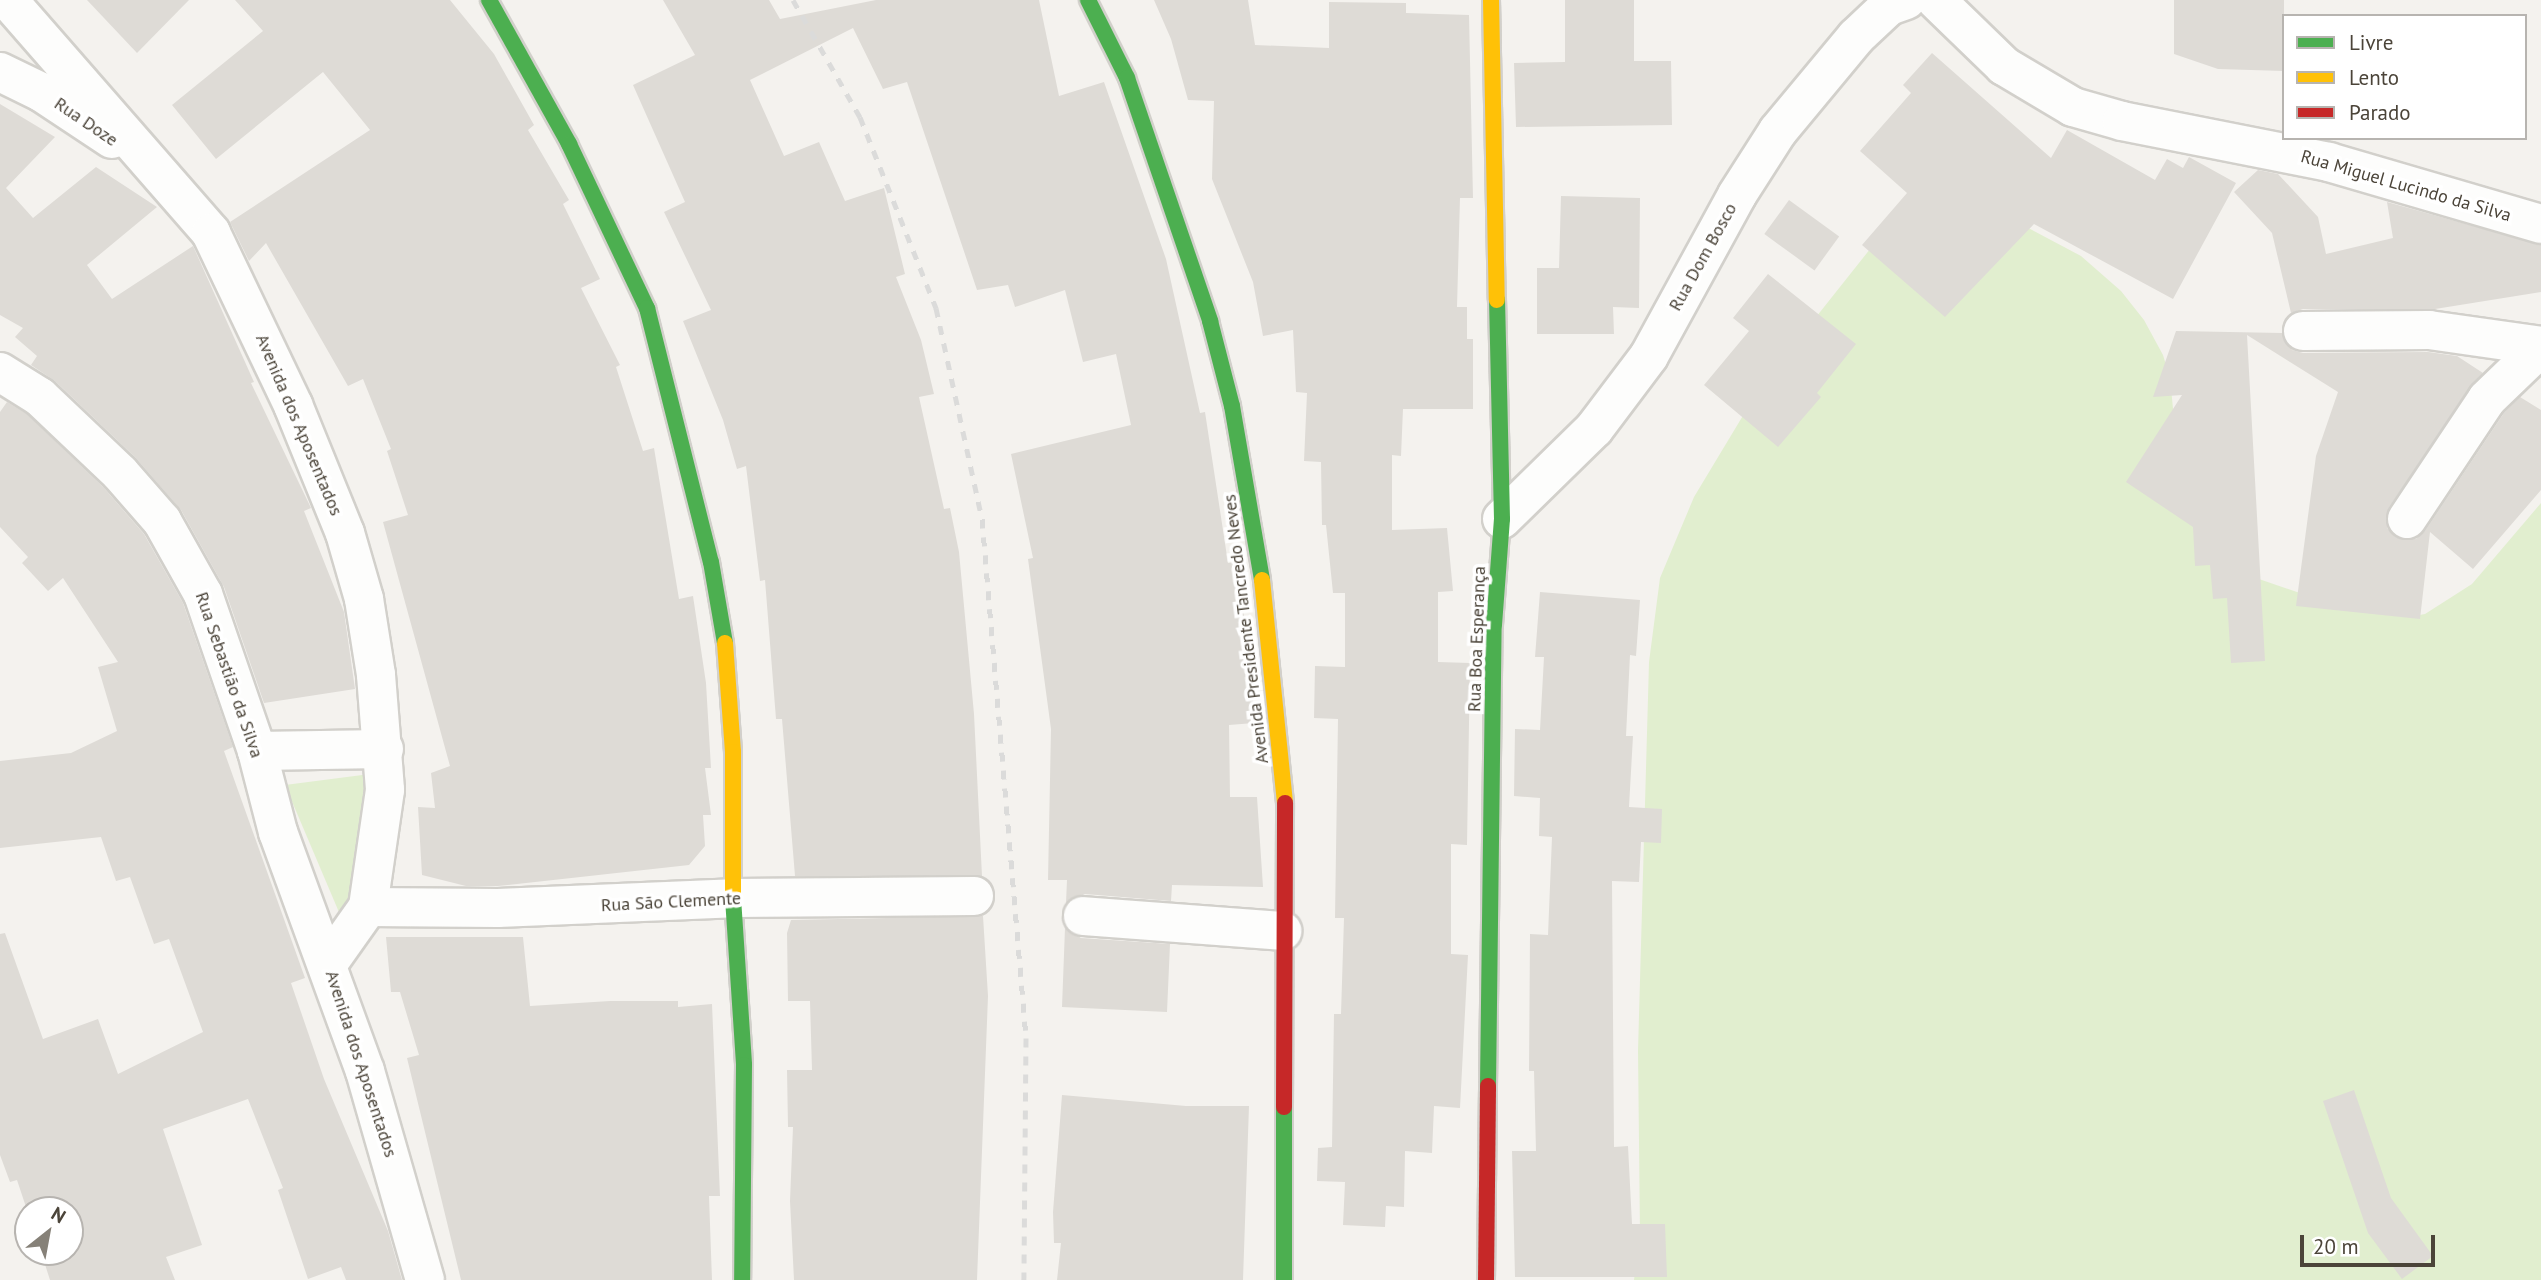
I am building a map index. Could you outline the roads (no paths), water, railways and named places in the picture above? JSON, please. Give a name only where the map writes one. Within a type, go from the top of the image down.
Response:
[{"type":"street","name":"Avenida dos Aposentados","points":[[8,0],[211,233],[235,277],[322,471],[364,599],[384,750],[385,790],[368,907],[327,965],[365,1071],[425,1280]]},
{"type":"street","points":[[489,0],[611,229],[647,308],[675,410],[725,637],[733,752],[733,898],[744,1065],[742,1280]]},
{"type":"street","name":"Avenida Presidente Tancredo Neves","points":[[1088,0],[1127,78],[1186,246],[1219,357],[1249,485],[1269,631],[1285,795],[1282,932],[1284,1280]]},
{"type":"street","name":"Rua Boa Esperança","points":[[1486,1280],[1494,625],[1502,519],[1491,0]]},
{"type":"street","name":"Rua Dom Bosco","points":[[1502,519],[1594,429],[1649,356],[1737,195],[1778,131],[1856,37],[1889,6],[1906,0]]},
{"type":"street","name":"Rua Miguel Lucindo da Silva","points":[[1936,0],[2004,66],[2073,107],[2122,121],[2329,162],[2541,224]]},
{"type":"street","name":"Rua Doze","points":[[0,72],[87,120],[167,180]]},
{"type":"street","points":[[2303,331],[2430,330],[2541,347]]},
{"type":"street","points":[[2407,519],[2487,399],[2541,347]]},
{"type":"street","name":"Rua Sebastião da Silva","points":[[0,372],[40,397],[81,434],[162,521],[203,594],[257,751],[278,832],[327,965]]},
{"type":"street","points":[[257,751],[384,750]]},
{"type":"street","name":"Rua São Clemente","points":[[368,907],[498,908],[733,898],[974,896]]},
{"type":"street","points":[[1083,916],[1282,932]]},
{"type":"railway","points":[[793,0],[860,117],[936,308],[982,519],[1026,1038],[1024,1280]]}]
